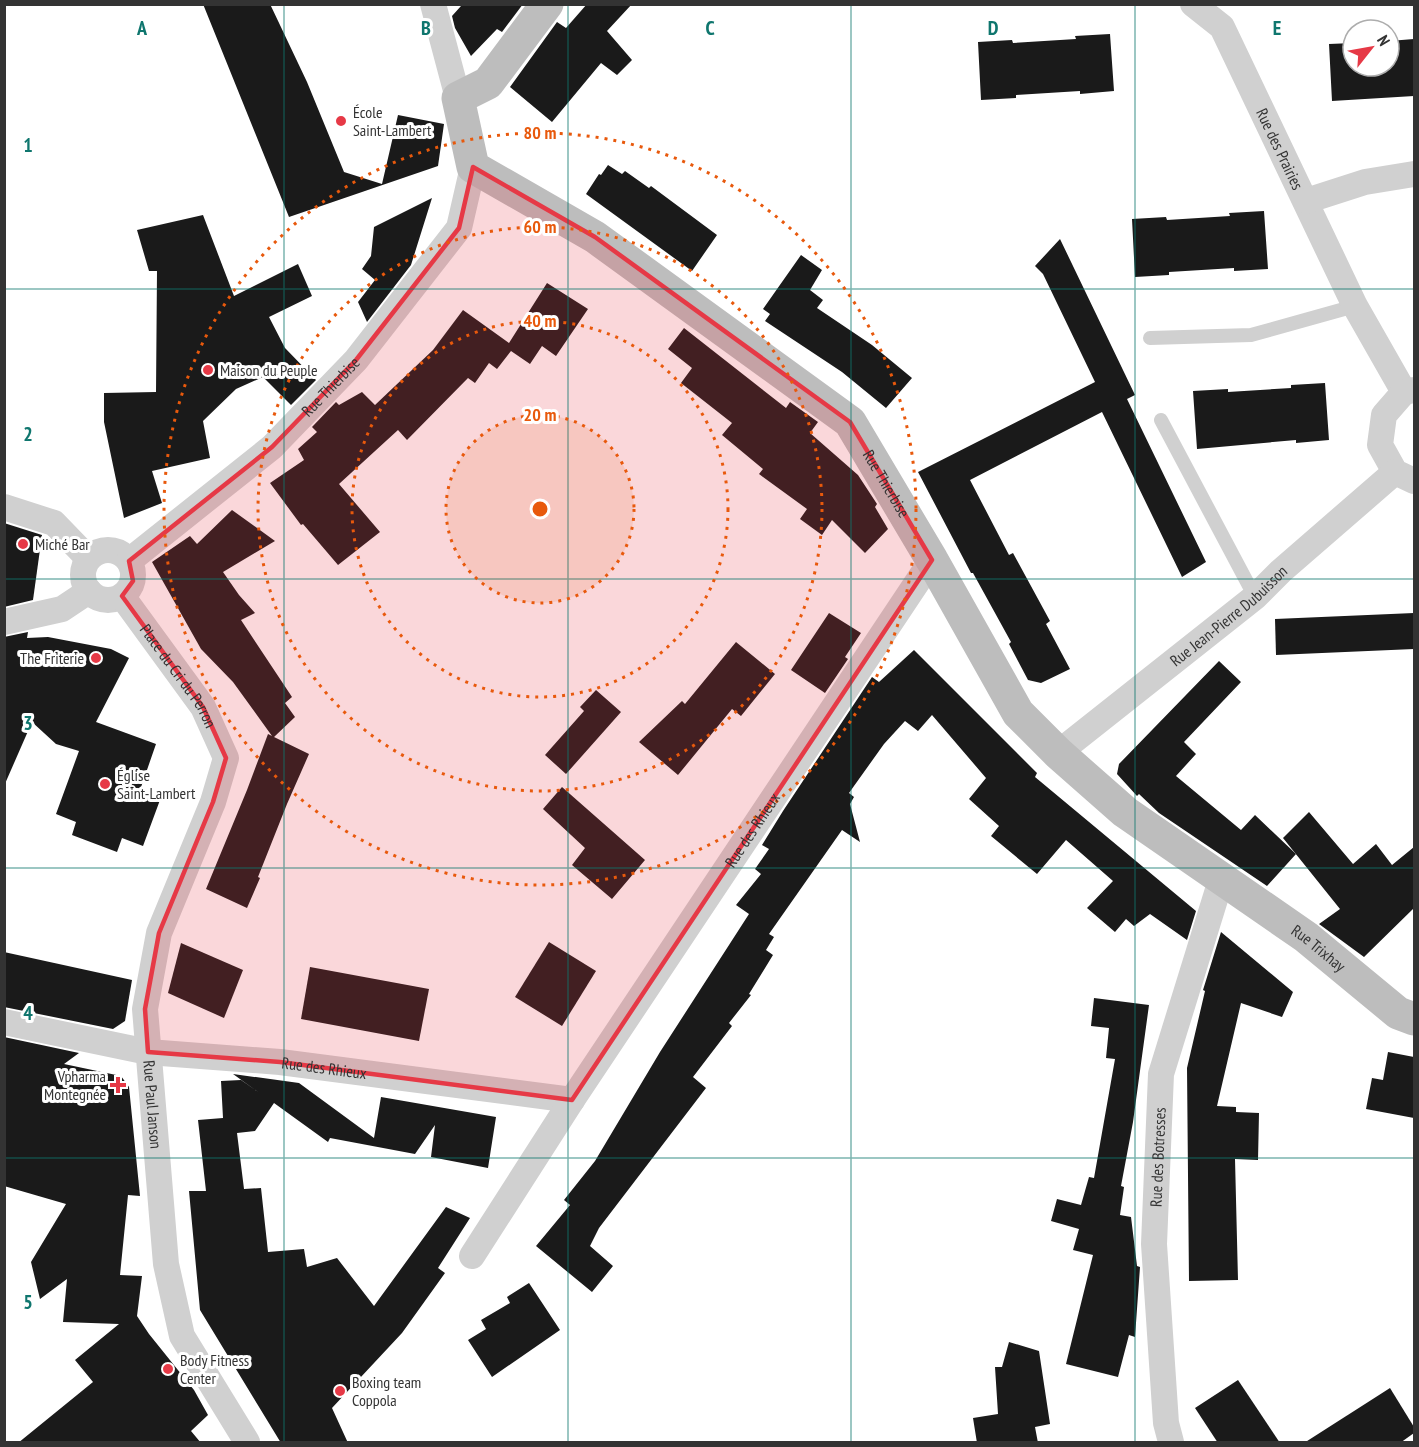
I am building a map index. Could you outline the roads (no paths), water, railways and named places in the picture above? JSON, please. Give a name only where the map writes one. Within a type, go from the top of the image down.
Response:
[{"type":"street","points":[[433,4],[458,98],[488,82],[547,4]]},
{"type":"street","name":"Rue des Prairies","points":[[1193,4],[1222,27],[1355,306],[1409,391]]},
{"type":"street","name":"Rue Thierbise","points":[[129,561],[272,447],[356,360],[459,228],[473,167],[458,98]]},
{"type":"street","name":"Rue Thierbise","points":[[473,167],[595,237],[850,422],[932,560],[1018,713],[1058,753],[1125,812],[1221,880]]},
{"type":"street","points":[[1306,201],[1365,182],[1414,174]]},
{"type":"street","name":"Rue Jean-Pierre Dubuisson","points":[[1058,753],[1255,597],[1281,571],[1405,476],[1380,445],[1384,415],[1409,391]]},
{"type":"street","points":[[4,507],[54,524],[87,560]]},
{"type":"street","points":[[102,550],[123,554],[129,561],[134,575],[133,581],[130,590],[123,596],[110,601],[100,600],[84,585],[82,576],[87,560],[102,550]]},
{"type":"street","name":"Rue des Rhieux","points":[[472,1256],[572,1100],[932,560]]},
{"type":"street","points":[[4,622],[62,609],[89,591]]},
{"type":"street","name":"Place du Cri du Perron","points":[[123,596],[203,707],[225,759]]},
{"type":"street","name":"Rue Paul Janson","points":[[225,759],[213,802],[159,933],[145,1009],[166,1264],[182,1336],[247,1443]]},
{"type":"street","name":"Rue Trixhay","points":[[1221,880],[1306,938],[1398,1013],[1414,1018]]},
{"type":"street","name":"Rue des Botresses","points":[[1171,1443],[1166,1423],[1154,1244],[1161,1074],[1221,880]]},
{"type":"street","name":"Rue des Rhieux","points":[[4,1022],[148,1052],[279,1062],[572,1100]]},
{"type":"lane","points":[[1150,338],[1251,335],[1355,306]]},
{"type":"lane","points":[[1161,420],[1255,597]]},
{"type":"place","name":"École Saint-Lambert","points":[[341,121]]},
{"type":"place","name":"Maison du Peuple","points":[[208,370]]},
{"type":"place","name":"Miché Bar","points":[[23,544]]},
{"type":"place","name":"The Friterie","points":[[96,658]]},
{"type":"place","name":"Église Saint-Lambert","points":[[105,784]]},
{"type":"place","name":"Vpharma Montegnée","points":[[118,1085]]},
{"type":"place","name":"Body Fitness Center","points":[[168,1369]]},
{"type":"place","name":"Boxing team Coppola","points":[[340,1391]]}]
